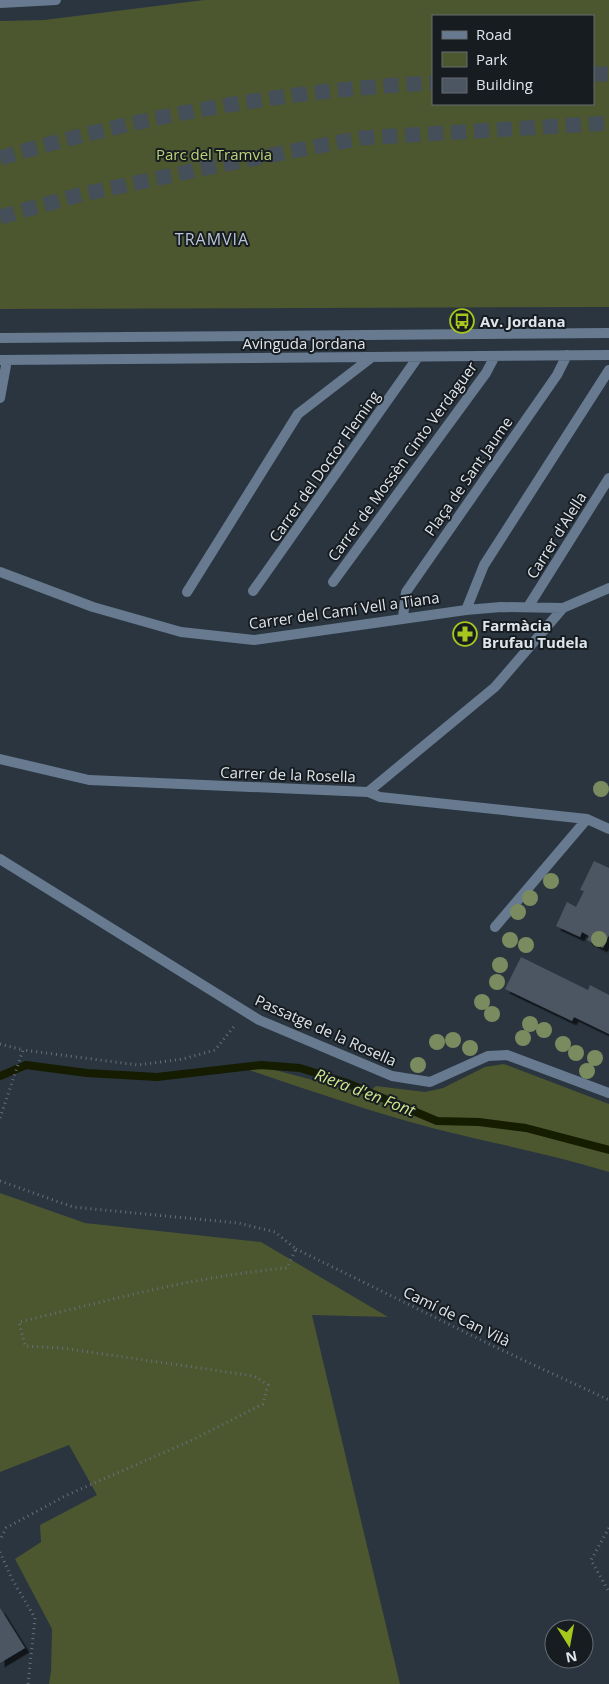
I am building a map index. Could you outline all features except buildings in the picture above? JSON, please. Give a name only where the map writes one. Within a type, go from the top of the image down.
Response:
[{"type":"street","points":[[0,3],[56,0]]},
{"type":"street","name":"Avinguda Jordana","points":[[0,338],[609,333]]},
{"type":"street","name":"Avinguda Jordana","points":[[4,360],[609,355]]},
{"type":"street","name":"Carrer de Mossèn Cinto Verdaguer","points":[[333,582],[486,373],[495,356]]},
{"type":"street","name":"Plaça de Sant Jaume","points":[[403,617],[406,592],[557,375],[567,356]]},
{"type":"street","points":[[187,592],[298,414],[372,357]]},
{"type":"street","name":"Carrer del Doctor Fleming","points":[[253,591],[418,357]]},
{"type":"street","points":[[0,398],[4,360]]},
{"type":"street","points":[[466,610],[484,565],[609,370]]},
{"type":"street","name":"Carrer d'Alella","points":[[528,607],[609,478]]},
{"type":"street","name":"Carrer del Camí Vell a Tiana","points":[[0,572],[93,607],[180,632],[254,640],[403,617],[466,610],[501,607],[563,608],[609,588]]},
{"type":"street","name":"Carrer de la Rosella","points":[[0,759],[89,780],[368,792],[495,687],[563,608]]},
{"type":"street","points":[[368,792],[380,797],[587,819],[609,829]]},
{"type":"street","points":[[495,926],[587,819]]},
{"type":"street","name":"Passatge de la Rosella","points":[[0,859],[259,1020],[392,1076],[430,1082],[488,1056],[507,1055],[609,1093]]},
{"type":"path","points":[[0,1044],[23,1050],[138,1065],[183,1059],[215,1050],[233,1030],[244,1010]]},
{"type":"path","points":[[0,1118],[23,1050]]},
{"type":"path","name":"Camí de Can Vilà","points":[[0,1181],[73,1206],[238,1223],[275,1232],[296,1249],[491,1345],[609,1400]]},
{"type":"path","points":[[0,1540],[6,1528],[65,1496],[190,1441],[263,1404],[268,1385],[254,1376],[62,1348],[25,1346],[19,1322],[185,1282],[241,1272],[287,1268],[296,1249]]},
{"type":"path","points":[[609,1528],[606,1530],[591,1560],[609,1592]]},
{"type":"path","points":[[0,1552],[12,1579],[36,1618],[28,1684]]},
{"type":"green space","name":"Parc del Tramvia","points":[[204,0],[609,0],[609,307],[0,309],[0,21],[44,20]]},
{"type":"green space","points":[[504,1064],[609,1104],[609,1172],[408,1121],[337,1100],[243,1068],[271,1069],[366,1094],[376,1086],[425,1092],[443,1088],[485,1067]]},
{"type":"green space","points":[[0,1193],[85,1223],[261,1242],[388,1317],[312,1315],[400,1684],[49,1684],[52,1629],[15,1559],[41,1542],[40,1525],[97,1495],[69,1445],[0,1472]]},
{"type":"waterway","name":"Riera d'en Font","points":[[0,1076],[26,1065],[87,1073],[157,1077],[261,1065],[300,1068],[347,1083],[437,1121],[479,1122],[526,1128],[609,1150]]},
{"type":"tunnel","points":[[594,74],[609,74]]},
{"type":"tunnel","points":[[0,158],[106,130],[214,107],[323,92],[432,83]]},
{"type":"tunnel","points":[[0,217],[79,195],[361,138],[609,123]]},
{"type":"place","name":"Av. Jordana","points":[[462,321]]},
{"type":"place","name":"Farmàcia Brufau Tudela","points":[[465,634]]},
{"type":"district","name":"TRAMVIA","points":[[212,239]]}]
